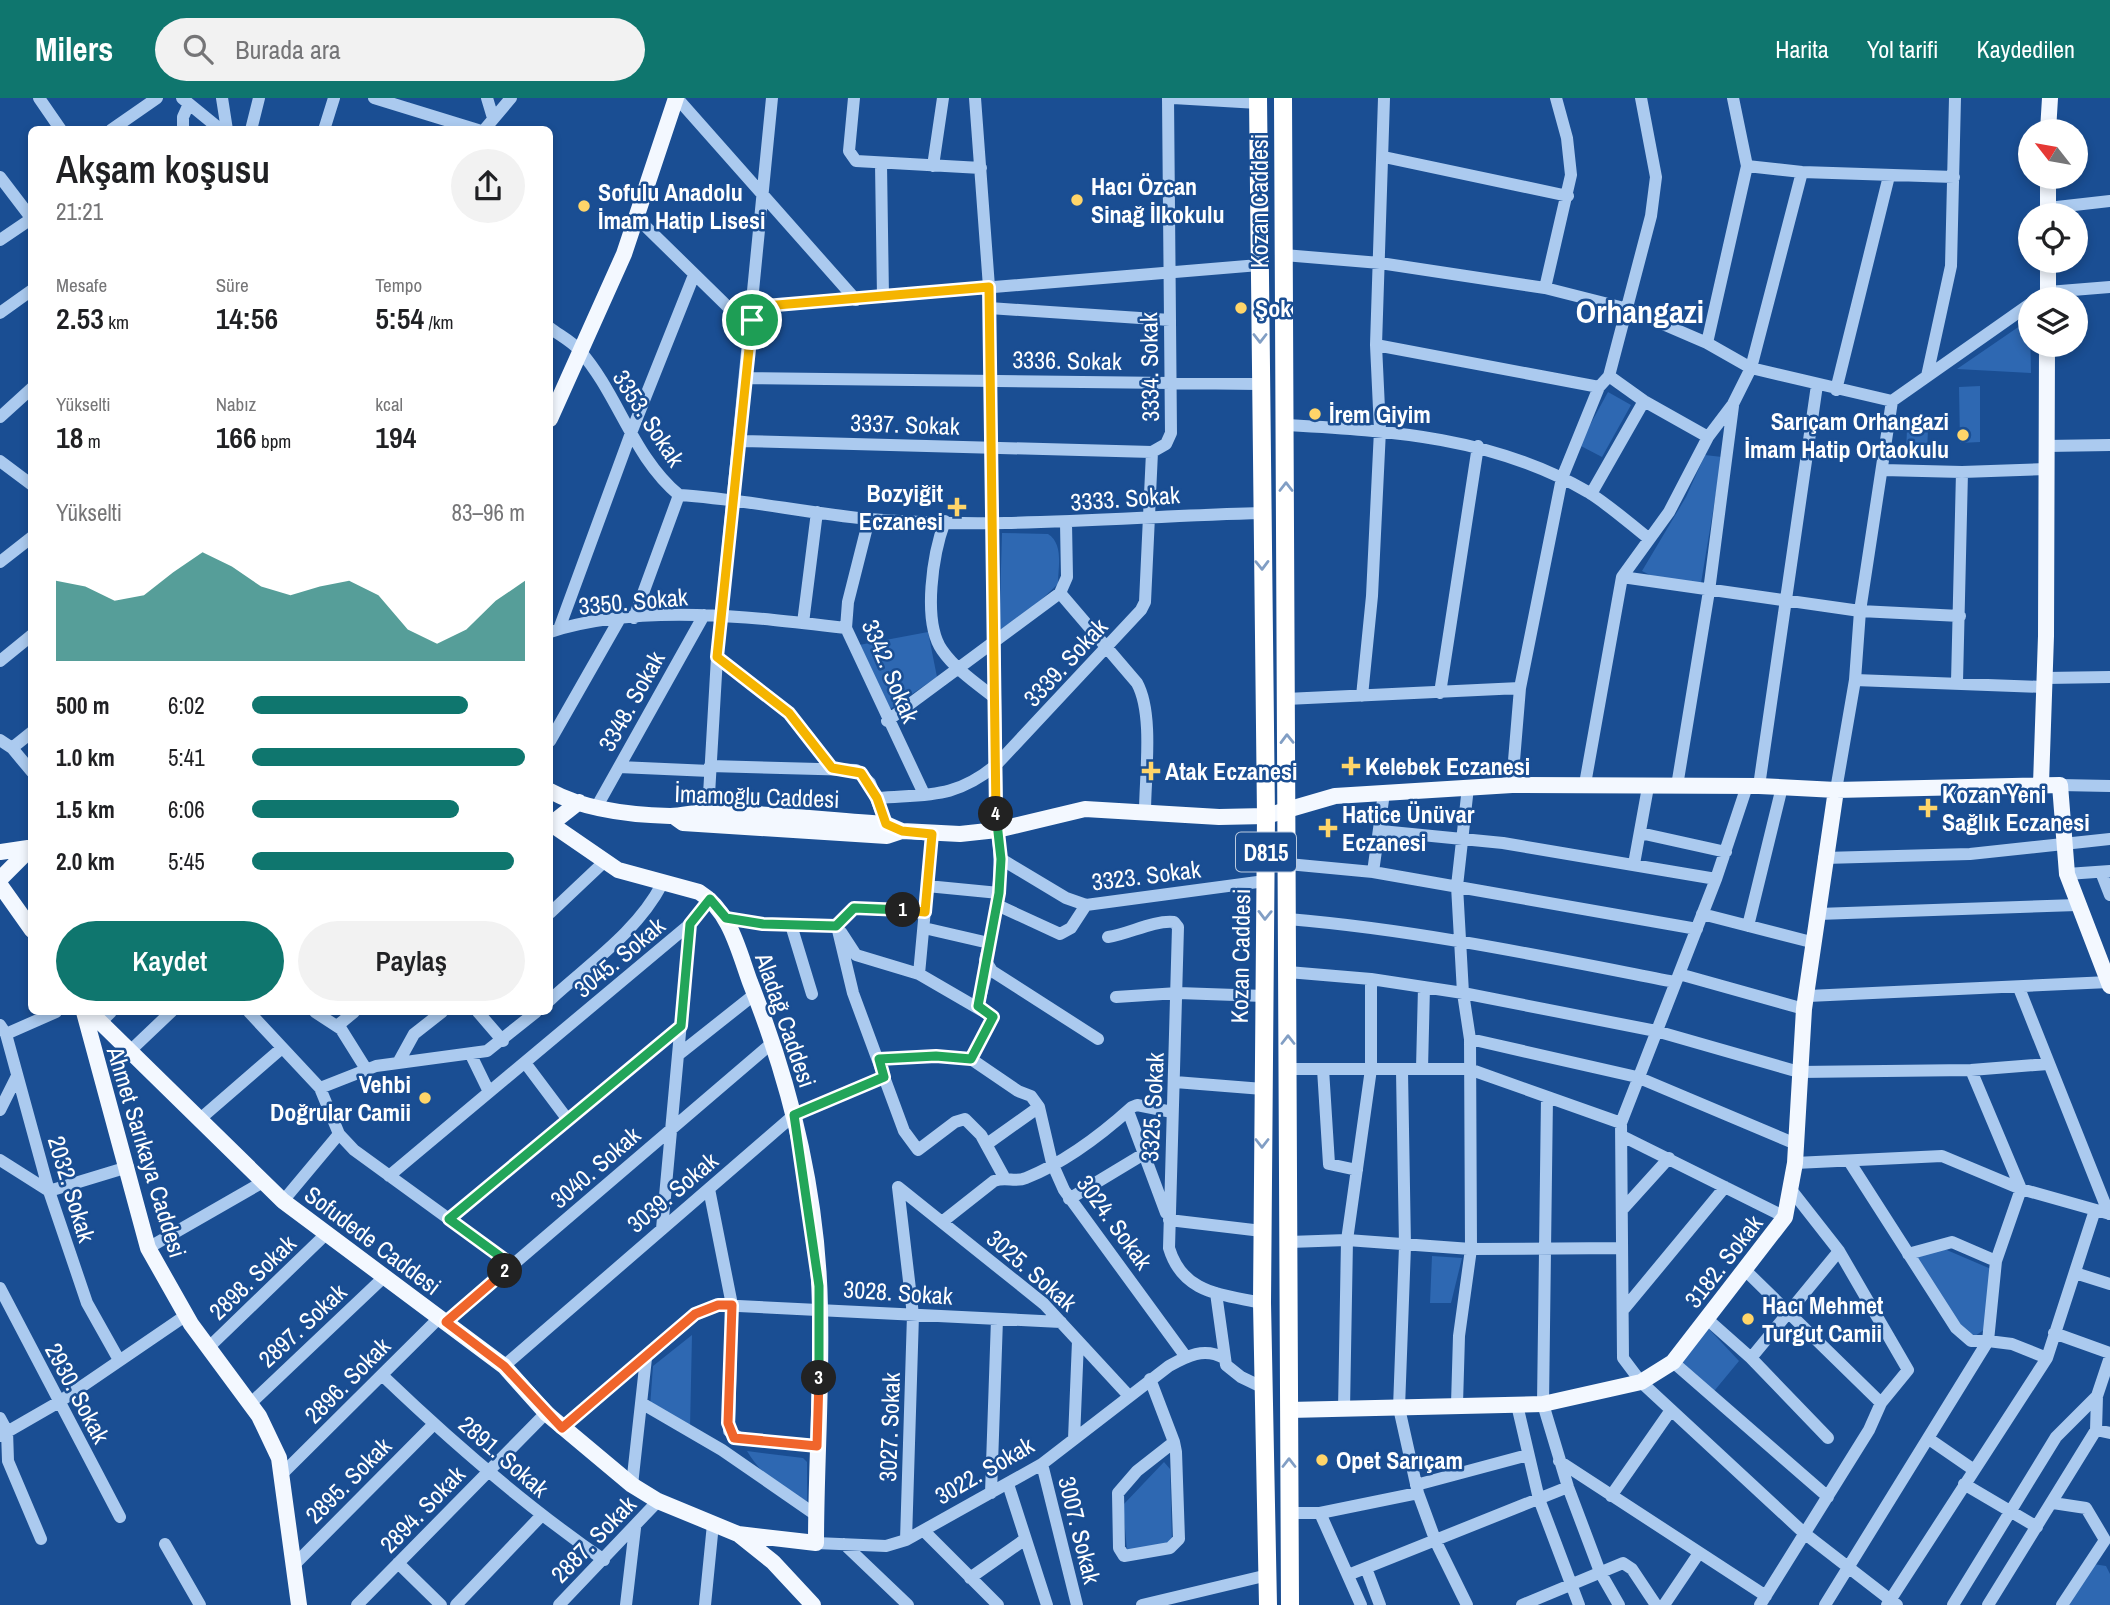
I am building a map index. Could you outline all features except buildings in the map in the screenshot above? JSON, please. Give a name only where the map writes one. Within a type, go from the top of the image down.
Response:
[{"type":"highway","name":"Kozan Caddesi","points":[[1283,98],[1287,425],[1290,1605]]},
{"type":"highway","name":"Kozan Caddesi","points":[[1258,101],[1266,816],[1262,1303],[1266,1389],[1268,1605]]},
{"type":"main road","points":[[553,412],[624,254],[677,98]]},
{"type":"main road","points":[[2049,119],[2050,98]]},
{"type":"main road","points":[[2041,784],[2045,683],[2047,357]]},
{"type":"main road","name":"İmamoğlu Caddesi","points":[[553,793],[596,808],[673,816],[708,812],[886,824],[902,831],[932,834],[997,830],[1084,809],[1219,817],[1266,816],[1335,796],[1512,785],[1753,786],[1836,790],[2060,785]]},
{"type":"main road","points":[[2060,785],[2067,874],[2109,984]]},
{"type":"main road","name":"3182. Sokak","points":[[1289,1410],[1543,1404],[1641,1382],[1673,1362],[1746,1271],[1785,1217],[1792,1191],[1795,1163],[1799,1072],[1806,1002],[1824,858],[1836,790]]},
{"type":"main road","points":[[553,823],[579,802]]},
{"type":"main road","points":[[673,816],[683,823],[819,832],[887,836],[902,831]]},
{"type":"main road","points":[[553,827],[604,862],[662,884],[699,892],[710,899]]},
{"type":"main road","points":[[0,852],[28,847]]},
{"type":"main road","points":[[0,879],[28,850]]},
{"type":"main road","points":[[0,885],[28,924]]},
{"type":"main road","name":"Aladağ Caddesi","points":[[710,899],[726,918],[772,1042],[794,1115],[808,1197],[820,1308],[816,1543]]},
{"type":"main road","name":"Ahmet Sarıkaya Caddesi","points":[[85,1015],[148,1248],[185,1316],[251,1403],[273,1444],[284,1472],[299,1605]]},
{"type":"main road","name":"Sofudede Caddesi","points":[[102,1015],[131,1050],[283,1201],[325,1235],[504,1366],[562,1428],[632,1485],[658,1501],[738,1534],[773,1562],[813,1605]]},
{"type":"main road","name":"3022. Sokak","points":[[738,1534],[816,1543]]},
{"type":"street","points":[[39,98],[58,126]]},
{"type":"street","points":[[117,126],[157,98]]},
{"type":"street","points":[[222,98],[226,126]]},
{"type":"street","points":[[252,126],[259,98]]},
{"type":"street","points":[[325,126],[334,98]]},
{"type":"street","points":[[487,98],[493,118]]},
{"type":"street","points":[[487,126],[511,98]]},
{"type":"street","points":[[677,98],[856,300]]},
{"type":"street","points":[[708,812],[717,657],[741,440],[772,98]]},
{"type":"street","points":[[854,98],[850,156],[861,163],[981,167]]},
{"type":"street","points":[[933,166],[943,98]]},
{"type":"street","points":[[975,98],[989,287],[997,830],[1001,859],[998,899],[985,960],[988,967],[1098,1039]]},
{"type":"street","points":[[1170,98],[1258,101]]},
{"type":"street","name":"3334. Sokak","points":[[1152,452],[1161,449],[1171,433],[1172,382],[1167,271],[1170,98]]},
{"type":"street","points":[[1362,696],[1371,596],[1380,430],[1376,345],[1384,98]]},
{"type":"street","points":[[1545,288],[1571,175],[1567,138],[1556,98]]},
{"type":"street","points":[[1512,785],[1520,688],[1562,478],[1598,387],[1609,376],[1651,216],[1656,177],[1641,98]]},
{"type":"street","points":[[1707,343],[1747,166],[1733,98]]},
{"type":"street","points":[[1927,376],[1951,267],[1955,98]]},
{"type":"street","points":[[379,99],[465,126]]},
{"type":"street","points":[[183,126],[185,102]]},
{"type":"street","points":[[185,102],[216,126]]},
{"type":"street","points":[[1384,157],[1568,196]]},
{"type":"street","points":[[880,164],[883,297]]},
{"type":"street","points":[[1747,166],[1802,172],[1954,177]]},
{"type":"street","points":[[1585,784],[1622,577],[1669,512],[1708,437],[1733,404],[1751,368],[1802,172]]},
{"type":"street","points":[[1836,390],[1889,176]]},
{"type":"street","points":[[0,177],[28,215]]},
{"type":"street","points":[[2088,205],[2110,201]]},
{"type":"street","points":[[636,217],[728,307],[753,313],[883,297],[1259,265]]},
{"type":"street","points":[[0,240],[28,221]]},
{"type":"street","points":[[1284,255],[1380,263],[1545,288],[1628,309],[1707,343],[1751,368],[1816,386],[1892,401],[2018,312]]},
{"type":"street","points":[[554,631],[694,275]]},
{"type":"street","points":[[2088,290],[2110,287]]},
{"type":"street","points":[[0,313],[28,293]]},
{"type":"street","points":[[989,308],[1170,320]]},
{"type":"street","points":[[553,330],[580,350]]},
{"type":"street","points":[[1376,345],[1598,387]]},
{"type":"street","name":"3353. Sokak","points":[[580,350],[659,475],[679,495],[735,499],[869,519]]},
{"type":"street","points":[[1609,376],[1644,401],[1708,437]]},
{"type":"street","name":"3336. Sokak","points":[[747,378],[1260,384]]},
{"type":"street","points":[[1816,386],[1785,602],[1753,786],[1637,1077],[1621,1129],[1623,1358],[1641,1382],[1804,1533],[1891,1603],[1964,1484],[2047,1358],[2095,1210]]},
{"type":"street","points":[[0,417],[27,393]]},
{"type":"street","points":[[1591,494],[1644,401]]},
{"type":"street","points":[[1836,790],[1854,680],[1860,611],[1892,401]]},
{"type":"street","points":[[1677,786],[1709,591],[1733,404]]},
{"type":"street","points":[[1287,425],[1380,430],[1478,446],[1562,478],[1591,494],[1648,538]]},
{"type":"street","name":"3337. Sokak","points":[[741,440],[1152,452]]},
{"type":"street","points":[[2046,446],[2110,445]]},
{"type":"street","points":[[1440,693],[1478,446]]},
{"type":"street","name":"3339. Sokak","points":[[877,798],[961,789],[996,765],[1105,649],[1145,602],[1152,452]]},
{"type":"street","points":[[0,461],[28,482]]},
{"type":"street","points":[[1883,470],[1962,472],[2046,469]]},
{"type":"street","points":[[1957,682],[1962,472]]},
{"type":"street","points":[[634,618],[679,495]]},
{"type":"street","points":[[803,623],[817,512]]},
{"type":"street","name":"3333. Sokak","points":[[869,519],[1066,523],[1149,516],[1262,513]]},
{"type":"street","name":"3342. Sokak","points":[[869,519],[848,602],[846,628],[887,721],[924,794]]},
{"type":"street","points":[[945,522],[932,569],[935,629],[940,647],[959,668],[995,698]]},
{"type":"street","points":[[887,721],[1060,593],[1067,577],[1066,523]]},
{"type":"street","points":[[0,562],[28,540]]},
{"type":"street","points":[[1622,577],[1860,611],[1960,616]]},
{"type":"street","points":[[1060,593],[1105,649],[1137,682],[1143,694],[1145,812]]},
{"type":"street","name":"3350. Sokak","points":[[554,631],[634,618],[704,615],[846,628]]},
{"type":"street","name":"3348. Sokak","points":[[596,808],[704,615]]},
{"type":"street","points":[[553,736],[619,620]]},
{"type":"street","points":[[0,661],[28,638]]},
{"type":"street","points":[[717,657],[789,713],[832,768]]},
{"type":"street","points":[[1854,680],[2045,683],[2110,677]]},
{"type":"street","points":[[1286,699],[1520,688]]},
{"type":"street","points":[[12,748],[28,735]]},
{"type":"street","points":[[0,740],[12,748],[28,767]]},
{"type":"street","points":[[619,767],[832,768],[861,773],[877,798],[886,824]]},
{"type":"street","points":[[2060,785],[2110,786]]},
{"type":"street","points":[[1457,1404],[1459,1336],[1471,1249],[1470,1039],[1463,993],[1457,886],[1468,787]]},
{"type":"street","points":[[1634,864],[1648,787]]},
{"type":"street","points":[[1748,926],[1782,787]]},
{"type":"street","points":[[1373,872],[1381,831],[1384,793]]},
{"type":"street","points":[[1381,831],[1461,839],[1634,864],[1716,880]]},
{"type":"street","points":[[1640,833],[1726,852]]},
{"type":"street","points":[[919,974],[932,834]]},
{"type":"street","points":[[1824,858],[1970,854],[2110,839]]},
{"type":"street","name":"3323. Sokak","points":[[1001,859],[1066,898],[1086,905],[1265,881]]},
{"type":"street","points":[[553,910],[604,862]]},
{"type":"street","points":[[1288,864],[1373,872],[1697,929]]},
{"type":"street","points":[[2067,874],[2106,872],[2110,895]]},
{"type":"street","points":[[553,997],[625,933],[648,909],[662,884]]},
{"type":"street","points":[[927,886],[998,899],[1060,934],[1071,928],[1086,905]]},
{"type":"street","name":"3045. Sokak","points":[[389,1176],[690,924],[710,899]]},
{"type":"street","points":[[1818,914],[2077,905]]},
{"type":"street","points":[[726,918],[791,925],[836,926],[854,908],[925,912]]},
{"type":"street","points":[[1702,914],[1815,943]]},
{"type":"street","points":[[1288,919],[1379,927],[1806,1002],[2109,984]]},
{"type":"street","name":"3325. Sokak","points":[[1108,937],[1165,921],[1174,922],[1179,934],[1169,1248],[1177,1270],[1196,1285],[1216,1293],[1262,1303]]},
{"type":"street","points":[[662,1229],[690,924]]},
{"type":"street","points":[[791,925],[812,994]]},
{"type":"street","points":[[836,926],[856,955],[919,974],[993,1017],[971,1059]]},
{"type":"street","points":[[836,926],[853,993],[879,1059],[898,1120],[918,1150],[961,1118],[969,1122],[987,1144],[1004,1177]]},
{"type":"street","points":[[923,928],[989,943]]},
{"type":"street","points":[[978,1006],[988,967]]},
{"type":"street","points":[[1288,972],[1371,979],[1463,993],[1656,1031],[1799,1072],[1971,1070],[2048,1064]]},
{"type":"street","points":[[1343,1410],[1347,1240],[1371,1069],[1371,979]]},
{"type":"street","points":[[1422,1069],[1424,987]]},
{"type":"street","points":[[2019,988],[2109,1214]]},
{"type":"street","points":[[1116,997],[1178,993],[1264,996]]},
{"type":"street","points":[[678,1055],[755,994]]},
{"type":"street","points":[[3,1029],[47,1015]]},
{"type":"street","points":[[131,1050],[168,1015]]},
{"type":"street","points":[[253,1015],[320,1088],[339,1134],[354,1150],[512,1265]]},
{"type":"street","points":[[320,1015],[337,1026],[366,1069]]},
{"type":"street","points":[[337,1026],[350,1015]]},
{"type":"street","points":[[398,1063],[414,1034],[438,1015]]},
{"type":"street","points":[[481,1015],[503,1041]]},
{"type":"street","points":[[320,1088],[366,1069],[488,1051],[533,1015]]},
{"type":"street","points":[[449,1219],[681,1026]]},
{"type":"street","name":"2032. Sokak","points":[[3,1029],[49,1191],[86,1304],[119,1360]]},
{"type":"street","points":[[1470,1039],[1637,1077],[1796,1144]]},
{"type":"street","name":"3040. Sokak","points":[[442,1320],[512,1265],[772,1042]]},
{"type":"street","points":[[200,1119],[282,1048]]},
{"type":"street","points":[[471,1055],[489,1092]]},
{"type":"street","points":[[879,1059],[936,1056],[971,1059],[1031,1096],[1039,1107],[987,1144]]},
{"type":"street","points":[[526,1064],[568,1120]]},
{"type":"street","points":[[1288,1069],[1469,1069],[1547,1097],[1621,1129],[1669,1158],[1785,1217]]},
{"type":"street","points":[[1323,1069],[1329,1164],[1336,1168],[1357,1170]]},
{"type":"street","points":[[1825,1605],[1989,1341],[1996,1261],[2021,1189],[1971,1070]]},
{"type":"street","points":[[1402,1071],[1405,1246],[1399,1408],[1417,1489],[1436,1542],[1466,1605]]},
{"type":"street","points":[[0,1110],[17,1076]]},
{"type":"street","name":"3039. Sokak","points":[[504,1366],[794,1115],[884,1077]]},
{"type":"street","points":[[1175,1082],[1263,1089]]},
{"type":"street","points":[[1547,1097],[1543,1404],[1559,1461],[1600,1572],[1619,1605]]},
{"type":"street","points":[[942,1222],[987,1185],[1004,1177],[1027,1178],[1078,1150],[1137,1105],[1172,1112]]},
{"type":"street","name":"3024. Sokak","points":[[1039,1107],[1052,1163],[1069,1199],[1186,1357]]},
{"type":"street","points":[[1128,1111],[1142,1155],[1169,1220],[1262,1231]]},
{"type":"street","points":[[283,1201],[339,1134]]},
{"type":"street","points":[[1069,1199],[1142,1155]]},
{"type":"street","points":[[1795,1163],[1942,1156],[2021,1189],[2109,1214]]},
{"type":"street","points":[[1622,1210],[1669,1158]]},
{"type":"street","points":[[0,1160],[49,1191],[128,1167]]},
{"type":"street","points":[[1849,1161],[1956,1328],[1971,1341],[2012,1344],[2047,1358]]},
{"type":"street","points":[[148,1248],[263,1182]]},
{"type":"street","name":"3025. Sokak","points":[[898,1187],[1030,1292],[1129,1395]]},
{"type":"street","name":"3027. Sokak","points":[[898,1187],[913,1315],[906,1541]]},
{"type":"street","points":[[1624,1309],[1725,1187]]},
{"type":"street","points":[[709,1189],[732,1305],[729,1431],[734,1438],[817,1446]]},
{"type":"street","points":[[1559,1461],[1699,1553],[1763,1600],[1869,1430],[1881,1403],[1908,1370],[1839,1251],[1792,1191]]},
{"type":"street","name":"2898. Sokak","points":[[208,1348],[325,1235]]},
{"type":"street","points":[[1289,1242],[1347,1240],[1471,1249],[1622,1248]]},
{"type":"street","points":[[1908,1254],[1952,1242],[1996,1261]]},
{"type":"street","points":[[1751,1358],[1839,1251]]},
{"type":"street","points":[[1746,1271],[1881,1403]]},
{"type":"street","points":[[2075,1273],[2110,1284]]},
{"type":"street","name":"2897. Sokak","points":[[251,1403],[383,1278]]},
{"type":"street","name":"2930. Sokak","points":[[0,1288],[120,1517]]},
{"type":"street","points":[[1216,1293],[1224,1357],[1230,1370],[1266,1389]]},
{"type":"street","name":"3028. Sokak","points":[[562,1428],[695,1314],[718,1305],[1061,1322]]},
{"type":"street","points":[[4,1433],[59,1402],[185,1316]]},
{"type":"street","points":[[991,1493],[997,1319]]},
{"type":"street","points":[[1707,1319],[1751,1358],[1828,1438]]},
{"type":"street","name":"2896. Sokak","points":[[284,1472],[442,1320]]},
{"type":"street","points":[[1988,1605],[2096,1430],[2097,1396],[2110,1355],[2054,1333]]},
{"type":"street","points":[[1074,1439],[1078,1341]]},
{"type":"street","name":"3022. Sokak","points":[[816,1543],[886,1546],[906,1541],[1042,1464],[1150,1379],[1186,1357],[1210,1352],[1224,1357]]},
{"type":"street","points":[[632,1485],[646,1358]]},
{"type":"street","points":[[1673,1362],[1828,1497]]},
{"type":"street","name":"2891. Sokak","points":[[383,1376],[487,1472],[541,1516],[604,1560]]},
{"type":"street","points":[[1150,1379],[1174,1442],[1177,1543],[1170,1548],[1124,1556],[1119,1548],[1118,1493],[1137,1471],[1174,1442]]},
{"type":"street","points":[[1953,1605],[2056,1437],[2097,1396]]},
{"type":"street","points":[[643,1404],[722,1450],[816,1515]]},
{"type":"street","points":[[1517,1405],[1539,1499],[1579,1605]]},
{"type":"street","points":[[1611,1496],[1671,1410]]},
{"type":"street","name":"2894. Sokak","points":[[357,1605],[546,1413]]},
{"type":"street","points":[[0,1418],[8,1461],[41,1539]]},
{"type":"street","name":"2895. Sokak","points":[[293,1566],[433,1424]]},
{"type":"street","points":[[2096,1430],[2110,1433]]},
{"type":"street","points":[[1929,1439],[1974,1469]]},
{"type":"street","points":[[1290,1513],[1320,1513],[1417,1489],[1528,1455]]},
{"type":"street","name":"3007. Sokak","points":[[1042,1464],[1077,1605]]},
{"type":"street","points":[[1008,1484],[1047,1605]]},
{"type":"street","points":[[1964,1484],[2036,1527]]},
{"type":"street","points":[[1348,1575],[1568,1487]]},
{"type":"street","name":"2887. Sokak","points":[[559,1605],[658,1501]]},
{"type":"street","points":[[2053,1503],[2086,1508],[2107,1545],[2062,1605]]},
{"type":"street","points":[[1320,1513],[1361,1605]]},
{"type":"street","points":[[456,1605],[541,1516]]},
{"type":"street","points":[[705,1605],[713,1524]]},
{"type":"street","points":[[625,1605],[635,1528]]},
{"type":"street","points":[[924,1531],[998,1605]]},
{"type":"street","points":[[970,1577],[1024,1540]]},
{"type":"street","points":[[165,1544],[200,1605]]},
{"type":"street","points":[[844,1545],[908,1605]]},
{"type":"street","points":[[1664,1605],[1699,1553]]},
{"type":"street","points":[[398,1563],[441,1605]]},
{"type":"street","points":[[1528,1604],[1623,1563],[1632,1569],[1656,1605]]},
{"type":"street","points":[[1366,1569],[1380,1605]]},
{"type":"street","points":[[1142,1605],[1268,1575]]},
{"type":"shaded area","points":[[2018,327],[2018,357],[2031,357],[2031,373],[1957,369]]},
{"type":"shaded area","points":[[1980,386],[1980,442],[1960,443],[1959,387]]},
{"type":"shaded area","points":[[1608,392],[1631,405],[1602,457],[1579,445]]},
{"type":"shaded area","points":[[1907,429],[1928,429],[1927,453],[1906,453]]},
{"type":"shaded area","points":[[1705,455],[1722,457],[1701,583],[1656,578],[1642,571],[1686,497]]},
{"type":"shaded area","points":[[1002,533],[1048,534],[1056,544],[1059,564],[1058,584],[999,639]]},
{"type":"shaded area","points":[[928,632],[937,677],[890,709],[859,645]]},
{"type":"shaded area","points":[[1942,1248],[1991,1269],[1988,1327],[1975,1336],[1960,1327],[1915,1255]]},
{"type":"shaded area","points":[[1432,1256],[1462,1258],[1451,1303],[1430,1303]]},
{"type":"shaded area","points":[[1708,1328],[1739,1361],[1715,1390],[1710,1390],[1680,1361]]},
{"type":"shaded area","points":[[692,1335],[690,1428],[650,1407],[653,1366]]},
{"type":"shaded area","points":[[747,1451],[803,1458],[807,1462],[807,1501],[789,1493],[773,1481]]},
{"type":"shaded area","points":[[1164,1462],[1170,1469],[1172,1543],[1127,1551],[1123,1505]]},
{"type":"shaded area","points":[[2093,1564],[2106,1566],[2110,1574],[2110,1605],[2068,1605]]},
{"type":"place","name":"Hacı Özcan Sinağ İlkokulu","points":[[1077,200]]},
{"type":"place","name":"Sofulu Anadolu İmam Hatip Lisesi","points":[[584,206]]},
{"type":"place","name":"Şok","points":[[1241,308]]},
{"type":"place","name":"İrem Giyim","points":[[1315,414]]},
{"type":"place","name":"Sarıçam Orhangazi İmam Hatip Ortaokulu","points":[[1963,435]]},
{"type":"place","name":"Bozyiğit Eczanesi","points":[[957,507]]},
{"type":"place","name":"Kelebek Eczanesi","points":[[1351,766]]},
{"type":"place","name":"Atak Eczanesi","points":[[1151,771]]},
{"type":"place","name":"Kozan Yeni Sağlık Eczanesi","points":[[1928,808]]},
{"type":"place","name":"Hatice Ünüvar Eczanesi","points":[[1328,828]]},
{"type":"place","name":"Vehbi Doğrular Camii","points":[[425,1098]]},
{"type":"place","name":"Hacı Mehmet Turgut Camii","points":[[1748,1319]]},
{"type":"place","name":"Opet Sarıçam","points":[[1322,1460]]},
{"type":"district","name":"Orhangazi","points":[[1640,311]]},
{"type":"route","points":[[989,287],[997,830],[1001,859],[996,915],[985,960],[988,967],[978,1006],[993,1017],[971,1059],[936,1056],[879,1059],[884,1077],[794,1115],[801,1145],[816,1256],[820,1308],[817,1446],[734,1438],[729,1431],[732,1305],[718,1305],[695,1314],[562,1428],[504,1366],[446,1322],[512,1265],[449,1219],[681,1026],[690,924],[710,899],[726,918],[763,924],[836,926],[849,910],[854,908],[925,912],[932,834],[902,831],[886,824],[870,783],[861,773],[856,770],[832,768],[789,713],[717,657],[752,320],[754,307],[798,306],[989,287]]}]
